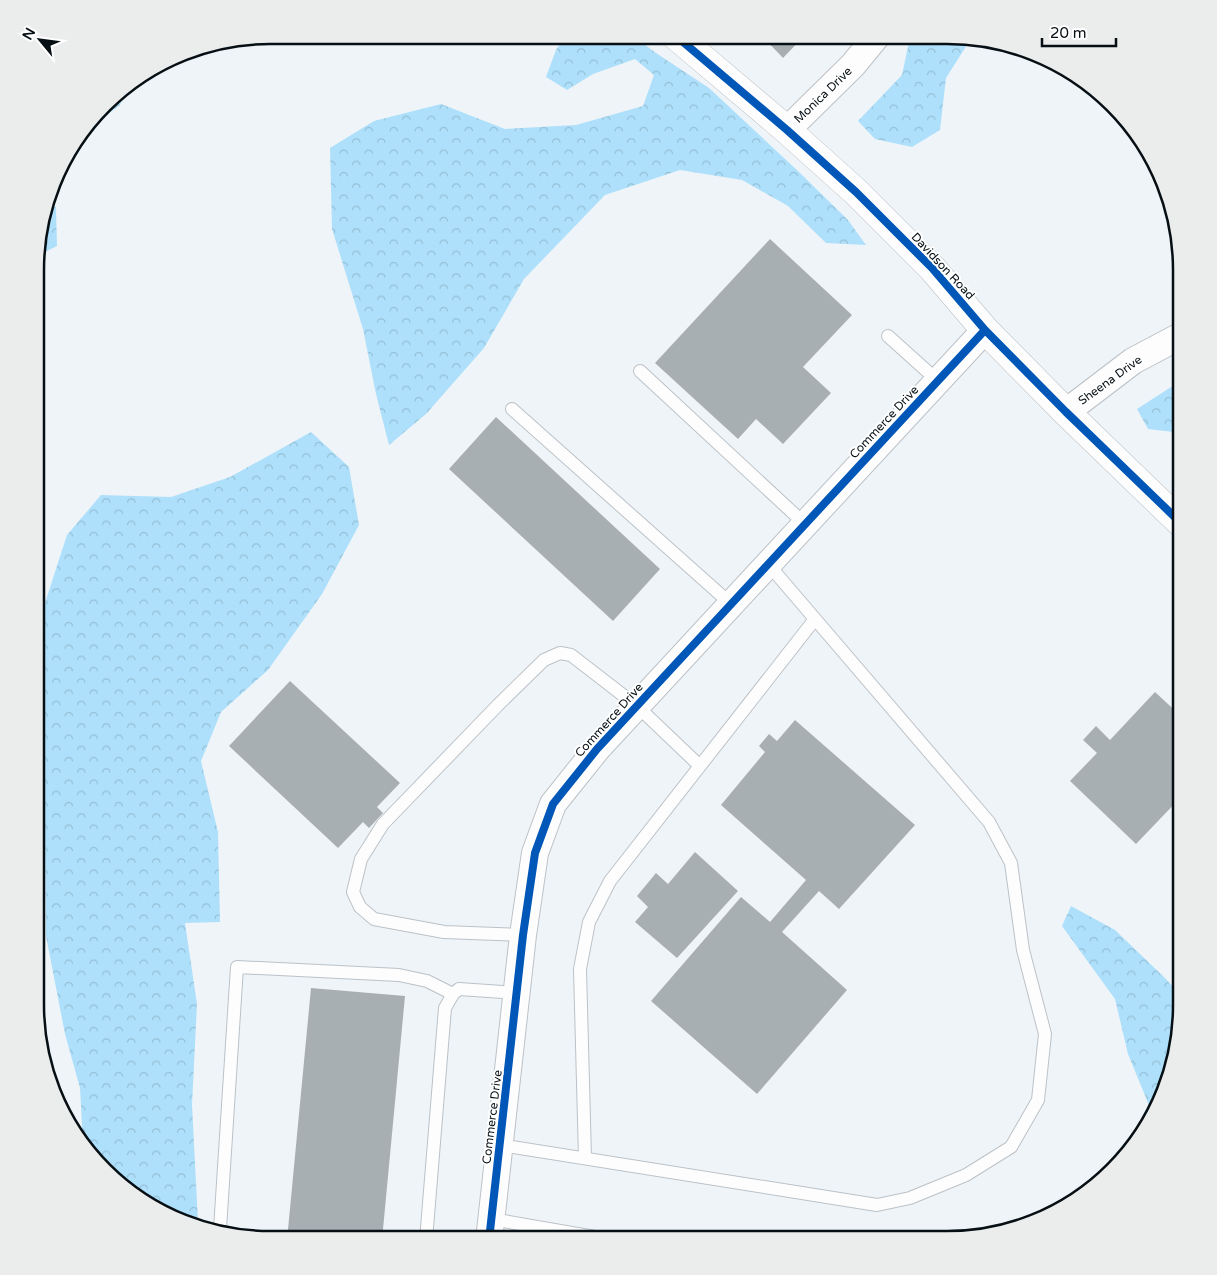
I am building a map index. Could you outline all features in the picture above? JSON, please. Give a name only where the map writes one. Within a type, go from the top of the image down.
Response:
[{"type":"street","name":"Davidson Road","points":[[685,44],[787,130],[856,192],[932,268],[985,330],[1066,412],[1173,515]]},
{"type":"street","name":"Monica Drive","points":[[787,130],[853,65],[870,44]]},
{"type":"street","name":"Commerce Drive","points":[[491,1229],[535,853],[553,804],[597,749],[985,330]]},
{"type":"street","name":"Sheena Drive","points":[[1066,412],[1133,361],[1173,340]]},
{"type":"lane","points":[[888,336],[938,380]]},
{"type":"lane","points":[[640,371],[805,524]]},
{"type":"lane","points":[[512,409],[731,604]]},
{"type":"lane","points":[[500,1145],[877,1205],[910,1198],[966,1175],[1011,1147],[1038,1100],[1045,1034],[1023,950],[1011,863],[989,822],[768,564]]},
{"type":"lane","points":[[585,1158],[580,969],[589,922],[610,881],[815,619]]},
{"type":"lane","points":[[524,935],[444,932],[374,919],[360,907],[353,892],[361,859],[383,824],[544,660],[560,652],[571,655],[637,706],[700,766]]},
{"type":"lane","points":[[220,1226],[237,967],[398,975],[427,981],[454,994]]},
{"type":"lane","points":[[427,1231],[445,1008],[459,989],[518,993]]},
{"type":"lane","points":[[491,1229],[515,1231]]},
{"type":"green space","points":[[560,44],[644,44],[709,88],[848,220],[866,245],[826,243],[788,206],[742,180],[680,170],[605,195],[524,279],[484,348],[426,414],[389,445],[376,394],[363,329],[332,229],[330,148],[374,121],[441,104],[505,129],[576,125],[643,106],[654,75],[635,59],[593,74],[567,90],[546,77]]},
{"type":"green space","points":[[909,44],[967,45],[946,78],[940,130],[912,147],[875,139],[858,121],[902,75]]},
{"type":"green space","points":[[123,98],[120,105],[103,118]]},
{"type":"green space","points":[[52,207],[56,207],[57,246],[44,252],[48,226]]},
{"type":"green space","points":[[1173,386],[1173,432],[1148,429],[1137,409]]},
{"type":"green space","points":[[311,432],[349,467],[359,525],[322,594],[268,670],[221,712],[201,761],[218,832],[220,922],[185,923],[197,1004],[192,1105],[198,1219],[170,1208],[132,1185],[110,1165],[82,1131],[80,1088],[65,1034],[46,936],[44,606],[67,535],[101,495],[171,497],[230,477]]},
{"type":"green space","points":[[1071,906],[1115,930],[1173,987],[1173,1020],[1169,1049],[1166,1064],[1149,1106],[1128,1054],[1115,999],[1062,926]]},
{"type":"building","points":[[770,44],[796,44],[783,58]]},
{"type":"building","points":[[770,239],[852,315],[803,367],[831,393],[783,444],[756,419],[738,439],[655,363]]},
{"type":"building","points":[[496,417],[660,569],[613,621],[449,469]]},
{"type":"building","points":[[290,681],[400,783],[377,807],[383,813],[369,828],[363,822],[338,848],[229,746]]},
{"type":"building","points":[[1155,692],[1173,709],[1173,805],[1136,844],[1070,781],[1097,753],[1083,740],[1096,726],[1110,740]]},
{"type":"building","points":[[795,720],[915,825],[839,909],[819,891],[782,932],[847,990],[757,1094],[651,1001],[741,897],[770,922],[806,880],[721,805],[765,752],[759,746],[769,734],[777,741]]},
{"type":"building","points":[[695,852],[738,891],[677,958],[635,922],[648,907],[637,896],[656,873],[668,884]]},
{"type":"building","points":[[311,988],[405,996],[383,1231],[288,1231]]},
{"type":"cycle path","points":[[685,44],[787,130],[856,192],[932,268],[985,330],[1066,412],[1173,515]]},
{"type":"cycle path","points":[[490,1231],[523,935],[535,853],[553,804],[597,749],[985,330]]}]
